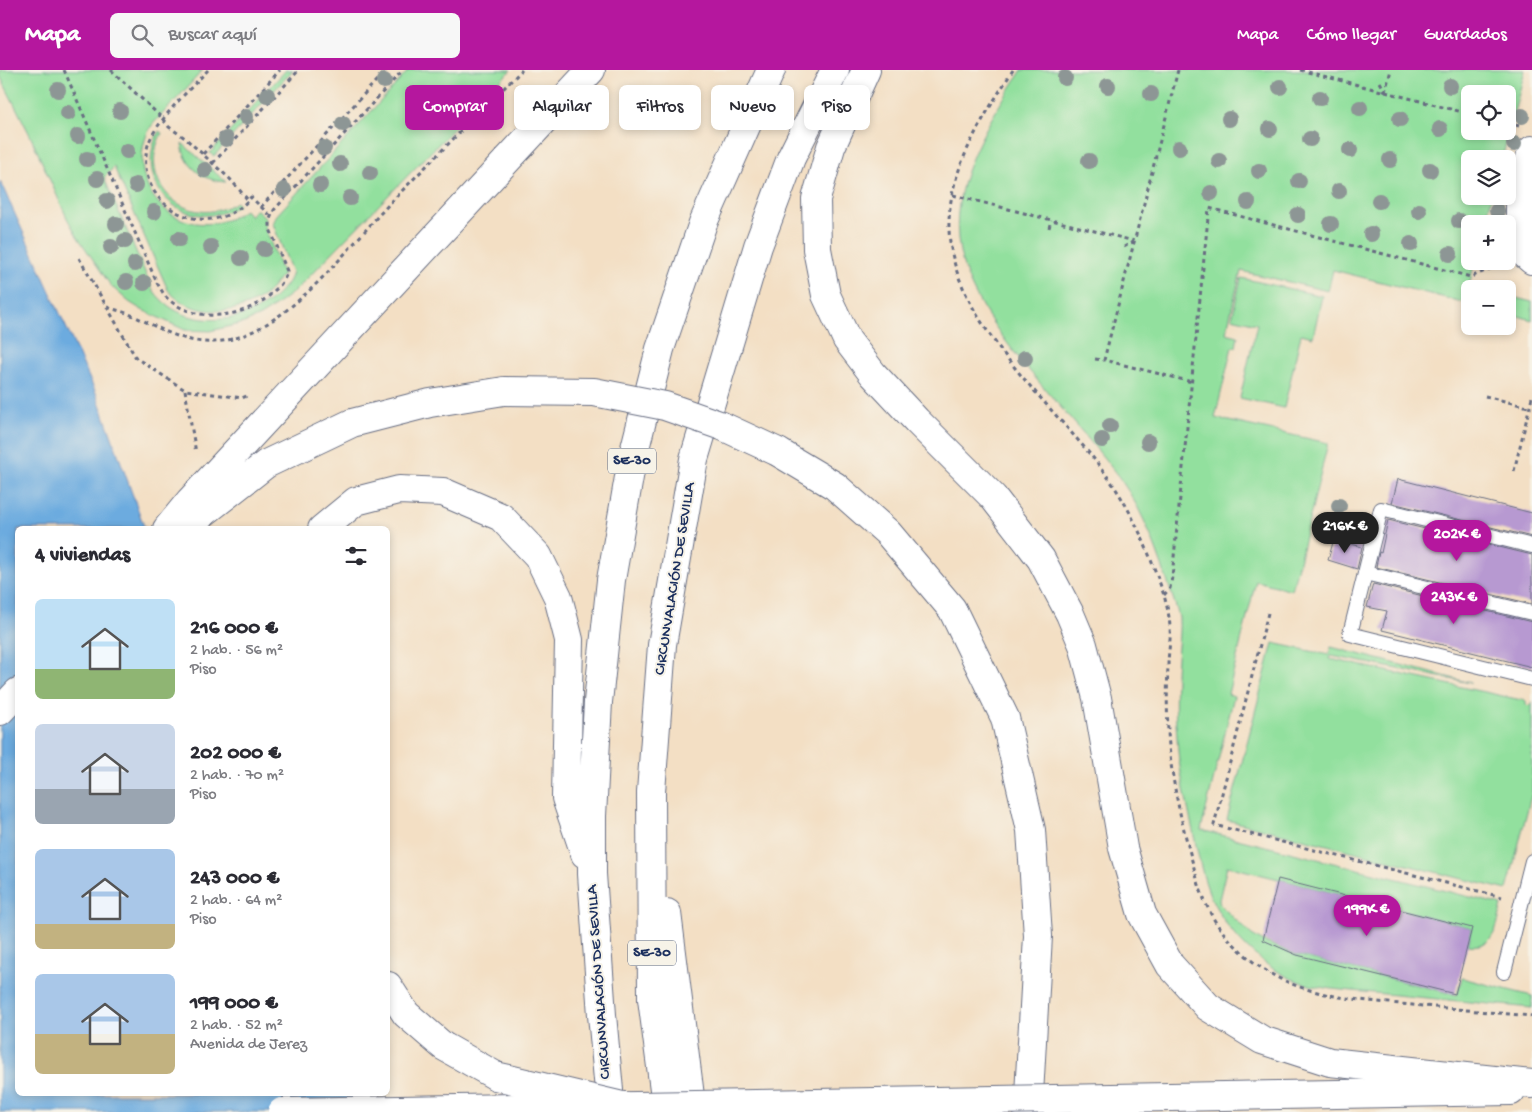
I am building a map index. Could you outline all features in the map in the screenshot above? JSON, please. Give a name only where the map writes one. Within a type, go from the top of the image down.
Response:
[{"type":"main road","points":[[170,526],[217,472],[591,70]]},
{"type":"main road","name":"CIRCUNVALACIÓN DE SEVILLA","points":[[617,1109],[602,1016],[592,874],[592,816],[598,702],[611,580],[632,460],[660,350],[703,223],[771,70]]},
{"type":"main road","name":"CIRCUNVALACIÓN DE SEVILLA","points":[[667,1112],[652,999],[652,792],[662,645],[694,459],[758,246],[791,158],[835,70]]},
{"type":"main road","points":[[866,70],[831,147],[816,199],[817,249],[826,294],[847,340],[874,374],[917,421],[993,497],[1042,559],[1070,614],[1083,645],[1097,698],[1123,848],[1142,914],[1170,965],[1208,1007],[1262,1040],[1321,1060],[1532,1084]]},
{"type":"main road","points":[[1528,257],[1520,227],[1520,200],[1532,150]]},
{"type":"main road","points":[[187,526],[266,464],[352,423],[430,403],[504,391],[594,392],[665,406],[722,426],[778,452],[835,486],[888,533],[952,609],[1005,718],[1031,830],[1038,936],[1028,1112]]},
{"type":"main road","points":[[326,526],[356,502],[399,490],[443,492],[501,517],[538,556],[558,597],[569,640],[566,798],[592,874]]},
{"type":"main road","points":[[0,711],[15,695]]},
{"type":"main road","points":[[652,792],[692,1112]]},
{"type":"main road","points":[[390,989],[406,1014],[443,1046],[496,1076],[617,1109]]},
{"type":"main road","points":[[282,1112],[617,1109],[1532,1090]]},
{"type":"lane","points":[[1532,546],[1382,509],[1350,634],[1532,679]]},
{"type":"lane","points":[[1366,572],[1532,613]]},
{"type":"lane","points":[[1504,972],[1527,903],[1532,861]]},
{"type":"path","points":[[64,70],[163,294],[175,304],[192,312],[224,315],[247,310],[258,305],[279,286],[287,274],[287,270],[270,229],[271,216],[274,210],[403,70]]},
{"type":"path","points":[[111,70],[164,119],[169,127],[185,138],[230,179],[248,200]]},
{"type":"path","points":[[208,70],[164,119],[150,138],[146,157],[149,179],[154,190],[166,205],[180,214],[191,218],[214,219],[233,213],[251,197],[271,216]]},
{"type":"path","points":[[203,154],[280,70]]},
{"type":"path","points":[[213,163],[299,70]]},
{"type":"path","points":[[261,207],[386,70]]},
{"type":"path","points":[[107,308],[129,314],[175,336],[198,342],[215,342],[239,337],[262,328],[292,307],[316,285],[384,209],[522,70]]},
{"type":"path","points":[[1014,70],[984,118],[959,170],[953,194],[949,226],[956,268],[965,293],[992,337],[1021,376],[1099,465],[1116,488],[1139,532],[1164,596],[1170,628],[1168,724],[1174,786],[1200,889],[1210,912],[1231,942],[1258,967],[1284,981],[1317,993],[1366,1000],[1532,1016]]},
{"type":"path","points":[[1104,360],[1178,70]]},
{"type":"path","points":[[1300,70],[1461,112]]},
{"type":"path","points":[[1385,92],[1391,70]]},
{"type":"path","points":[[1380,82],[1385,92]]},
{"type":"path","points":[[953,194],[1134,241]]},
{"type":"path","points":[[1164,596],[1170,588],[1172,577],[1209,208],[1472,277],[1528,257]]},
{"type":"path","points":[[1049,228],[1051,220]]},
{"type":"path","points":[[1124,248],[1134,241]]},
{"type":"path","points":[[79,258],[136,358],[185,390],[242,398],[251,394]]},
{"type":"path","points":[[1095,359],[1192,382]]},
{"type":"path","points":[[185,390],[196,456]]},
{"type":"path","points":[[1485,396],[1531,408]]},
{"type":"path","points":[[1514,471],[1531,408],[1532,397]]},
{"type":"path","points":[[1268,613],[1214,825],[1505,897]]},
{"type":"green space","points":[[0,70],[203,70],[149,130],[142,157],[144,178],[153,196],[166,210],[183,220],[203,224],[224,221],[245,210],[250,216],[256,209],[265,217],[265,228],[283,274],[272,288],[263,297],[248,305],[224,310],[199,309],[177,299],[168,290],[114,167],[104,178],[152,288],[163,302],[177,311],[193,317],[211,319],[245,314],[261,307],[275,297],[285,286],[292,272],[273,224],[276,216],[409,70],[511,70],[496,85],[405,85],[405,130],[452,130],[295,291],[260,316],[244,323],[210,331],[185,330],[142,310],[129,302],[111,286],[67,218],[29,133],[0,76]]},
{"type":"green space","points":[[286,70],[293,70],[214,156],[210,153]]},
{"type":"green space","points":[[1022,70],[1525,70],[1516,105],[1516,85],[1461,85],[1461,140],[1507,140],[1504,150],[1461,150],[1461,205],[1490,205],[1487,215],[1461,215],[1461,270],[1473,270],[1470,280],[1461,280],[1461,302],[1333,270],[1328,291],[1241,271],[1226,333],[1238,336],[1236,347],[1232,347],[1215,418],[1328,443],[1292,590],[1256,581],[1228,694],[1234,696],[1201,830],[1502,905],[1496,928],[1489,940],[1477,945],[1468,945],[1472,928],[1227,866],[1219,900],[1220,905],[1252,935],[1297,955],[1457,995],[1462,978],[1532,996],[1532,1008],[1332,989],[1309,985],[1275,970],[1261,960],[1247,948],[1223,920],[1208,890],[1200,865],[1184,790],[1179,758],[1175,700],[1179,618],[1151,537],[1138,507],[1121,480],[1011,348],[984,310],[964,268],[958,238],[958,215],[961,193],[967,171],[976,150],[998,108]]},
{"type":"green space","points":[[159,131],[162,133],[155,152],[155,169],[161,185],[171,198],[185,207],[201,211],[218,210],[236,202],[239,205],[219,214],[200,215],[183,211],[169,201],[158,187],[152,170],[152,151]]},
{"type":"green space","points":[[182,143],[226,182],[210,179],[196,171],[186,159]]},
{"type":"green space","points":[[1241,278],[1322,296],[1313,337],[1301,334],[1284,408],[1240,398],[1257,324],[1232,318]]},
{"type":"green space","points":[[1516,298],[1532,302],[1532,320],[1516,315]]},
{"type":"green space","points":[[1273,643],[1329,655],[1331,647],[1471,683],[1331,656],[1330,659],[1526,701],[1526,705],[1530,706],[1532,701],[1532,792],[1507,890],[1227,820]]},
{"type":"water","points":[[0,181],[96,393],[144,526],[15,526],[15,1096],[354,1096],[359,1112],[0,1112]]},
{"type":"building","points":[[1398,479],[1532,513],[1532,537],[1392,503]]},
{"type":"building","points":[[1388,520],[1532,555],[1532,604],[1376,567]]},
{"type":"building","points":[[1334,539],[1362,547],[1357,569],[1328,560]]},
{"type":"building","points":[[1373,584],[1532,622],[1532,667],[1382,630],[1387,611],[1367,607]]},
{"type":"building","points":[[1278,879],[1472,928],[1455,994],[1297,955],[1263,940]]}]
